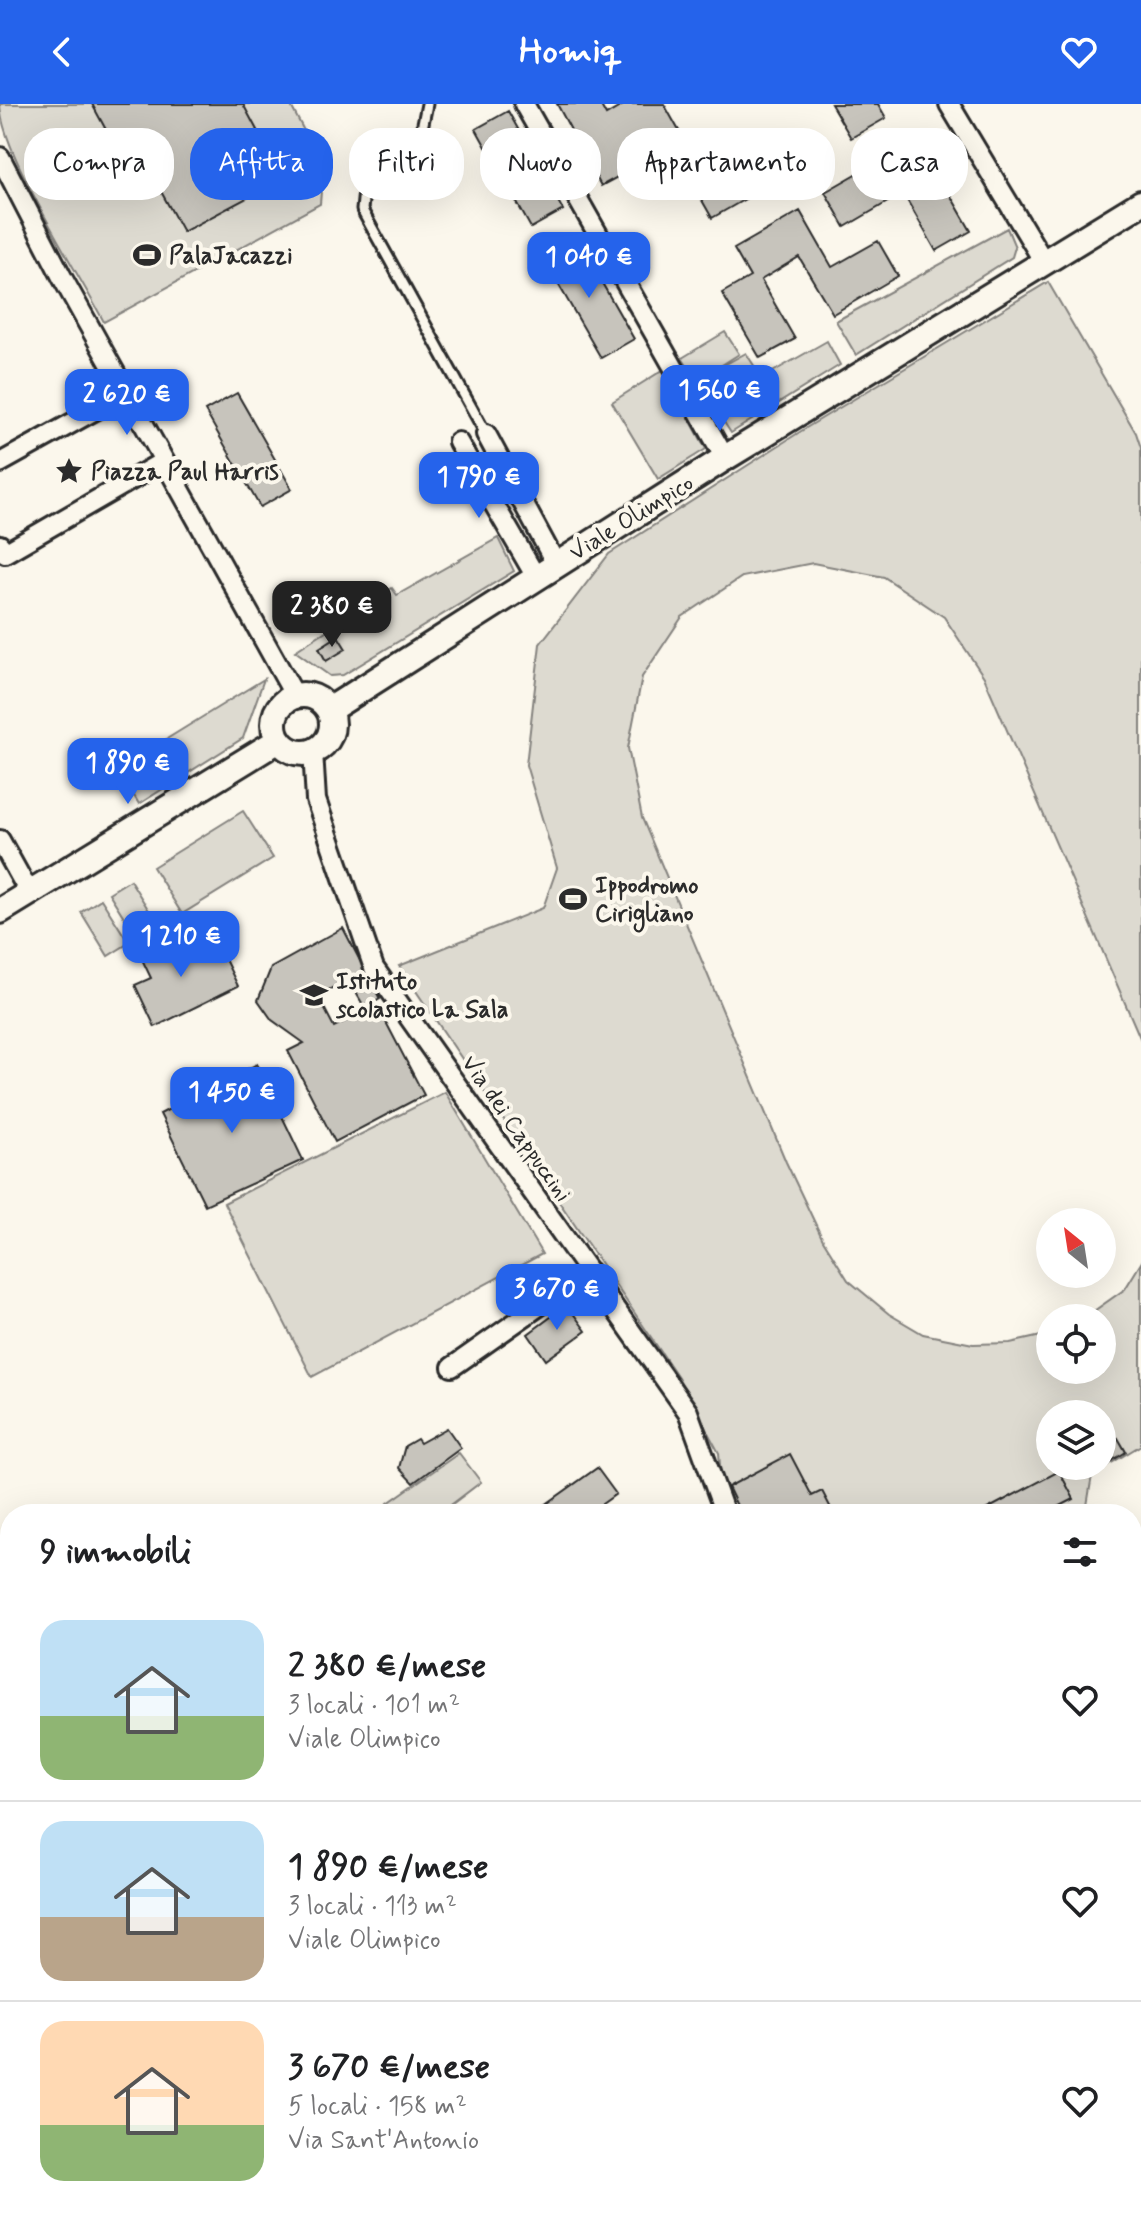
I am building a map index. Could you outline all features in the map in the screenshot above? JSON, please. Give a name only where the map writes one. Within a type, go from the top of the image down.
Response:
[{"type":"main road","name":"Viale Olimpico","points":[[329,710],[725,458],[1141,203]]},
{"type":"main road","points":[[295,696],[314,698],[329,710],[332,720],[328,739],[313,751],[294,751],[279,740],[276,714],[295,696]]},
{"type":"main road","points":[[0,911],[279,740]]},
{"type":"street","points":[[524,104],[725,458]]},
{"type":"street","points":[[949,104],[1044,262]]},
{"type":"street","points":[[0,157],[126,393],[295,696]]},
{"type":"street","points":[[0,463],[126,393]]},
{"type":"street","points":[[486,434],[546,571]]},
{"type":"street","points":[[458,442],[546,571]]},
{"type":"street","points":[[0,545],[5,553],[164,461]]},
{"type":"street","name":"Via dei Cappuccini","points":[[313,751],[316,800],[374,968],[688,1412],[721,1504]]},
{"type":"street","points":[[0,840],[6,867],[30,894]]},
{"type":"street","points":[[452,1367],[589,1271]]},
{"type":"lane","points":[[427,104],[420,138],[365,180],[362,210],[486,434]]},
{"type":"shaded area","points":[[0,104],[290,104],[303,128],[190,128],[190,200],[320,200],[320,204],[104,322],[36,200],[174,200],[174,128],[24,128],[24,176],[3,125]]},
{"type":"shaded area","points":[[1007,228],[1015,247],[1012,257],[856,355],[836,321]]},
{"type":"shaded area","name":"Ippodromo Cirigliano","points":[[1048,282],[1136,433],[1141,448],[1141,1040],[984,677],[944,617],[884,577],[813,563],[742,577],[682,617],[642,677],[628,748],[642,818],[786,1162],[823,1240],[848,1280],[889,1314],[923,1334],[973,1344],[1010,1343],[1036,1337],[1036,1384],[1116,1384],[1116,1304],[1104,1304],[1125,1289],[1141,1263],[1141,1445],[1116,1460],[1116,1400],[1036,1400],[1036,1480],[1091,1480],[1087,1504],[729,1504],[722,1489],[719,1453],[678,1377],[399,966],[543,908],[557,868],[526,765],[540,644],[609,554],[806,428]]},
{"type":"shaded area","points":[[725,332],[739,354],[703,377],[746,353],[762,378],[827,341],[840,365],[731,433],[682,358]]},
{"type":"shaded area","points":[[663,370],[706,449],[658,479],[612,402]]},
{"type":"shaded area","points":[[498,538],[514,571],[343,675],[330,676],[295,651],[392,588],[397,595]]},
{"type":"shaded area","points":[[264,679],[243,738],[139,804],[118,769]]},
{"type":"shaded area","points":[[243,811],[273,858],[182,914],[153,867]]},
{"type":"shaded area","points":[[130,880],[158,925],[137,938],[109,893]]},
{"type":"shaded area","points":[[101,899],[129,943],[108,956],[81,912]]},
{"type":"shaded area","points":[[445,1092],[542,1254],[312,1377],[224,1203]]},
{"type":"shaded area","points":[[459,1453],[481,1482],[452,1504],[388,1503]]},
{"type":"building","points":[[92,104],[243,104],[256,128],[190,128],[190,200],[243,200],[183,232],[166,200],[174,200],[174,128],[105,128]]},
{"type":"building","points":[[557,104],[600,104],[606,115],[625,104],[664,104],[677,128],[617,128],[617,177],[601,186],[601,128],[570,128]]},
{"type":"building","points":[[831,104],[878,104],[886,118],[868,128],[851,128],[851,138]]},
{"type":"building","points":[[508,111],[517,128],[480,128],[480,136],[476,129]]},
{"type":"building","points":[[851,177],[851,200],[891,200],[845,227],[830,200],[835,200],[835,186]]},
{"type":"building","points":[[515,200],[557,200],[563,210],[531,228]]},
{"type":"building","points":[[702,200],[744,200],[712,218]]},
{"type":"building","points":[[907,200],[953,200],[971,231],[936,251]]},
{"type":"building","points":[[800,211],[832,267],[878,241],[898,276],[833,314],[799,257],[761,280],[795,339],[760,358],[722,293],[750,277],[734,249]]},
{"type":"building","points":[[578,241],[634,339],[601,358],[545,261]]},
{"type":"building","points":[[237,393],[292,489],[260,507],[205,411]]},
{"type":"building","points":[[338,636],[346,649],[326,661],[319,648]]},
{"type":"building","points":[[343,928],[380,999],[365,1008],[348,979],[318,996],[334,1027],[377,1005],[424,1095],[335,1142],[288,1051],[304,1043],[272,1020],[258,1000],[271,968]]},
{"type":"building","points":[[176,932],[189,959],[218,945],[238,986],[155,1027],[135,985],[151,978],[138,951]]},
{"type":"building","points":[[257,1064],[303,1160],[205,1205],[160,1114]]},
{"type":"building","points":[[567,1305],[586,1331],[546,1360],[528,1334]]},
{"type":"building","points":[[447,1428],[461,1448],[413,1483],[399,1468],[405,1446],[417,1439],[420,1443]]},
{"type":"building","points":[[1116,1439],[1126,1452],[1116,1458]]},
{"type":"building","points":[[790,1454],[812,1496],[822,1491],[829,1504],[736,1504],[728,1487]]},
{"type":"building","points":[[597,1468],[616,1494],[602,1504],[546,1504]]},
{"type":"building","points":[[1042,1480],[1064,1480],[1074,1499],[1064,1504],[997,1504]]},
{"type":"place","name":"PalaJacazzi","points":[[147,255]]},
{"type":"place","name":"Piazza Paul Harris","points":[[69,471]]},
{"type":"place","name":"Ippodromo Cirigliano","points":[[573,899]]},
{"type":"place","name":"Istituto scolastico La Sala","points":[[314,995]]}]
